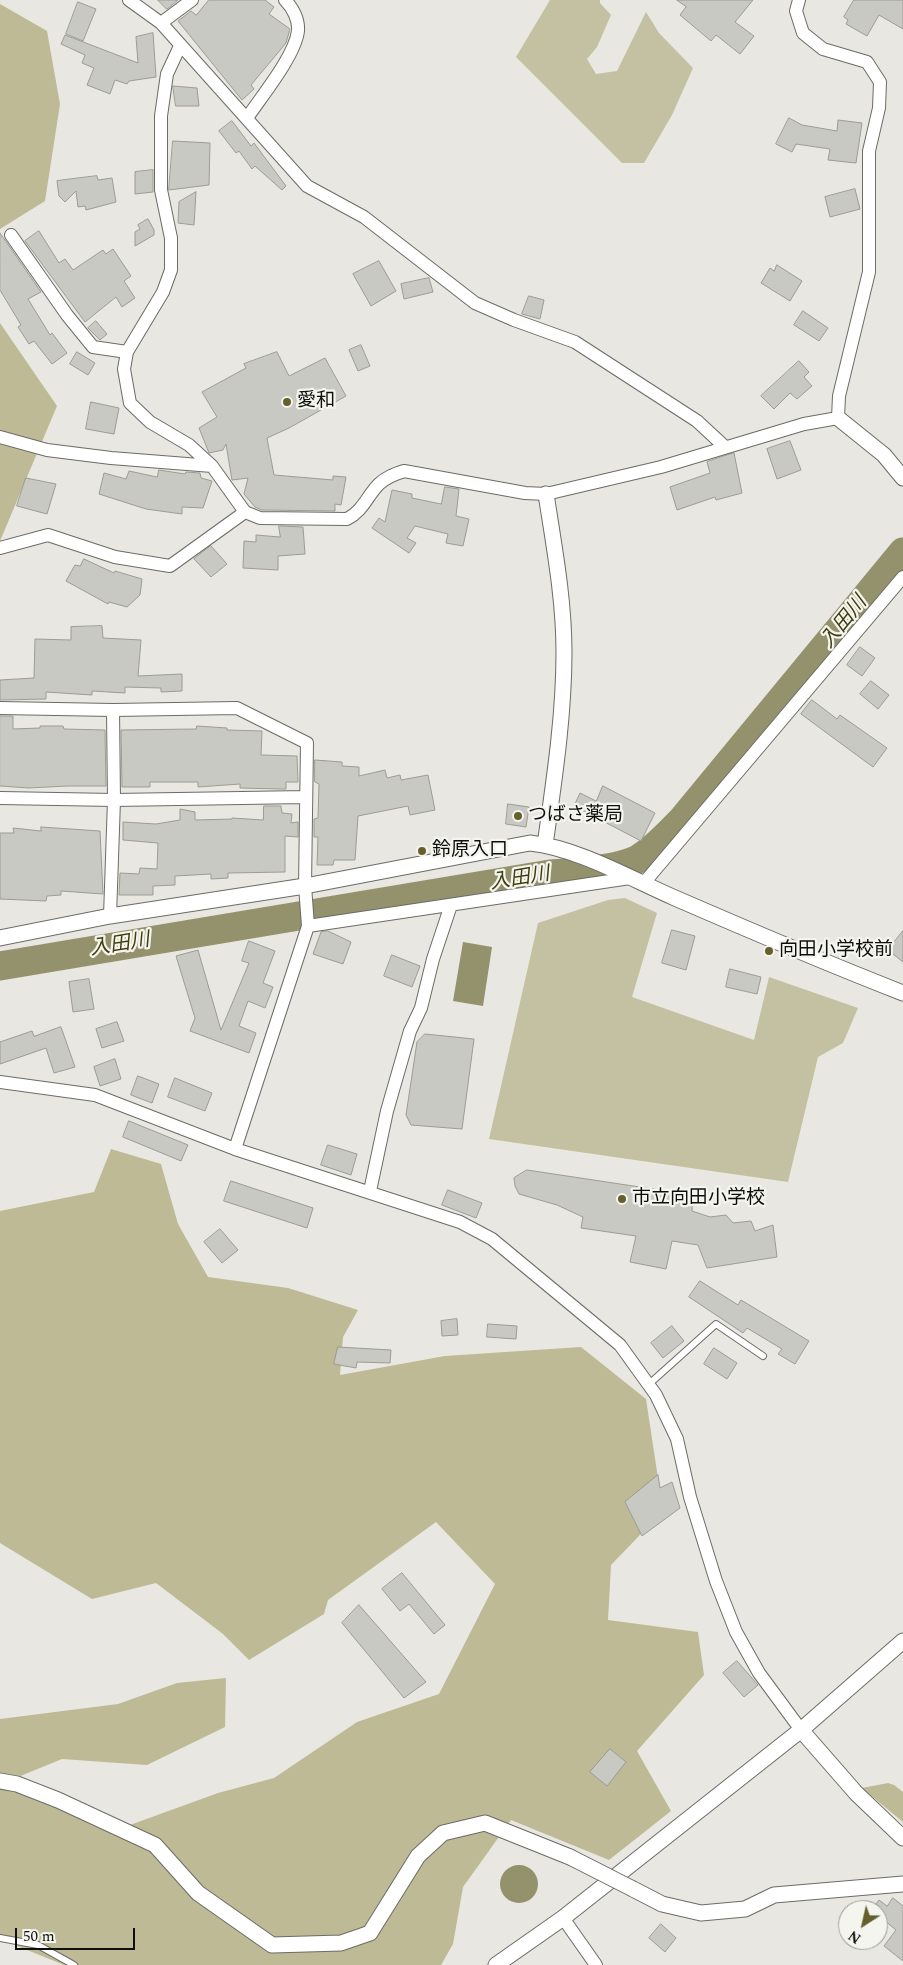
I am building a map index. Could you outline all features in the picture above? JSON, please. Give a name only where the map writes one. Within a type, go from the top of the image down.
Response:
[{"type":"street","points":[[129,0],[162,23],[180,46],[307,186],[364,217],[475,303],[514,320],[576,342],[697,421],[725,447]]},
{"type":"street","points":[[162,23],[192,0]]},
{"type":"street","points":[[247,118],[293,49],[298,30],[294,10],[285,0]]},
{"type":"street","points":[[799,0],[796,11],[803,33],[823,49],[867,62],[880,82],[879,108],[869,152],[869,272],[838,396],[838,418]]},
{"type":"street","points":[[180,46],[167,74],[161,116],[161,190],[171,238],[170,270],[163,292],[128,352],[124,369],[130,403],[150,422],[189,445],[212,466],[245,512],[260,518],[347,519],[357,513],[380,484],[391,475],[404,471],[524,493],[546,494],[661,467],[804,424],[838,418],[884,456],[903,478]]},
{"type":"street","points":[[11,235],[93,347],[128,352]]},
{"type":"street","points":[[0,437],[47,450],[111,458],[212,466]]},
{"type":"street","points":[[545,845],[560,733],[564,652],[560,589],[546,494]]},
{"type":"street","points":[[0,548],[48,535],[115,557],[170,566],[245,512]]},
{"type":"street","points":[[308,923],[636,881],[903,577]]},
{"type":"street","points":[[0,708],[113,710],[237,708],[307,743],[305,893],[308,923],[235,1149]]},
{"type":"street","points":[[110,916],[114,800],[113,710]]},
{"type":"street","points":[[0,798],[114,800],[306,797]]},
{"type":"street","points":[[0,938],[110,916],[305,893],[513,845],[545,845],[586,858],[806,956],[903,993]]},
{"type":"street","points":[[370,1191],[388,1110],[410,1031],[421,1008],[433,959],[451,905]]},
{"type":"street","points":[[0,1082],[95,1095],[235,1149],[370,1191],[460,1222],[492,1239],[620,1345],[648,1385],[677,1439],[693,1506],[716,1581],[736,1632],[759,1673],[801,1730],[856,1793],[903,1838]]},
{"type":"street","points":[[496,1965],[563,1918],[801,1730],[903,1641]]},
{"type":"street","points":[[0,1781],[17,1784],[58,1800],[155,1845],[198,1893],[272,1945],[342,1943],[370,1933],[418,1856],[443,1833],[485,1823],[570,1857],[662,1904],[701,1914],[745,1909],[774,1895],[903,1884]]},
{"type":"street","points":[[563,1918],[596,1965]]},
{"type":"lane","points":[[648,1385],[716,1324],[763,1356]]},
{"type":"lane","points":[[0,1938],[38,1945],[74,1965]]},
{"type":"shaded area","points":[[550,0],[600,0],[600,3],[611,15],[597,47],[587,59],[596,74],[617,71],[646,12],[659,33],[693,68],[672,115],[644,163],[622,163],[516,57]]},
{"type":"shaded area","points":[[0,4],[47,31],[60,104],[45,201],[0,229]]},
{"type":"shaded area","points":[[0,323],[57,406],[0,541]]},
{"type":"shaded area","points":[[625,898],[657,913],[632,997],[754,1040],[769,977],[858,1008],[843,1043],[818,1057],[788,1182],[489,1139],[538,923],[608,900]]},
{"type":"shaded area","points":[[463,942],[492,947],[483,1006],[453,1001]]},
{"type":"shaded area","points":[[111,1149],[161,1164],[178,1224],[208,1277],[288,1288],[358,1310],[343,1337],[340,1375],[445,1356],[581,1347],[646,1399],[663,1511],[611,1565],[608,1620],[698,1632],[704,1675],[637,1751],[671,1811],[609,1860],[511,1820],[463,1887],[453,1944],[441,1965],[64,1965],[0,1939],[0,1719],[118,1704],[177,1683],[226,1678],[225,1727],[147,1765],[62,1759],[13,1779],[119,1829],[218,1793],[274,1778],[357,1722],[439,1694],[495,1584],[436,1522],[328,1600],[324,1614],[249,1660],[223,1634],[156,1583],[92,1599],[0,1543],[0,1211],[94,1192]]},
{"type":"shaded area","points":[[888,1783],[903,1792],[903,1822],[862,1788]]},
{"type":"shaded area","points":[[519,1865],[526,1866],[532,1871],[537,1877],[537,1891],[532,1897],[526,1902],[519,1903],[512,1902],[506,1897],[501,1891],[500,1884],[501,1877],[506,1871],[512,1866]]},
{"type":"building","points":[[158,0],[178,0],[167,9]]},
{"type":"building","points":[[209,0],[265,0],[274,7],[269,14],[290,29],[286,43],[251,85],[254,89],[242,100],[178,21],[191,11],[196,15]]},
{"type":"building","points":[[677,0],[753,0],[735,22],[754,36],[740,54],[716,35],[711,41],[680,15],[686,7]]},
{"type":"building","points":[[854,0],[903,0],[903,29],[879,15],[867,36],[846,24],[848,20],[844,17]]},
{"type":"building","points":[[78,2],[96,9],[83,41],[66,34]]},
{"type":"building","points":[[153,33],[156,77],[129,81],[127,84],[115,80],[110,94],[87,85],[94,68],[82,63],[85,55],[61,44],[65,35],[138,63],[136,37]]},
{"type":"building","points":[[173,86],[197,88],[199,106],[176,106]]},
{"type":"building","points":[[789,118],[802,125],[837,131],[838,120],[862,123],[856,163],[828,160],[830,149],[796,144],[792,152],[776,144]]},
{"type":"building","points":[[232,121],[251,146],[254,143],[286,186],[282,190],[255,166],[252,169],[239,151],[236,153],[219,131]]},
{"type":"building","points":[[173,141],[210,143],[209,185],[169,190]]},
{"type":"building","points":[[153,170],[153,192],[135,194],[135,172]]},
{"type":"building","points":[[97,176],[98,180],[112,178],[116,202],[86,210],[85,206],[78,207],[76,191],[65,202],[59,196],[57,181]]},
{"type":"building","points":[[855,189],[860,209],[830,217],[825,197]]},
{"type":"building","points":[[196,192],[194,225],[178,223],[179,202]]},
{"type":"building","points":[[148,219],[154,230],[154,235],[135,246],[135,232],[140,229],[138,225]]},
{"type":"building","points":[[39,231],[59,263],[65,259],[73,270],[103,250],[106,254],[113,249],[131,276],[124,281],[135,298],[122,307],[116,297],[85,322],[25,241]]},
{"type":"building","points":[[0,233],[41,292],[28,299],[50,335],[52,333],[67,353],[52,364],[34,341],[29,344],[18,327],[21,325],[0,290]]},
{"type":"building","points":[[379,261],[396,291],[371,306],[353,274]]},
{"type":"building","points":[[777,265],[802,281],[790,301],[761,283],[770,268],[774,271]]},
{"type":"building","points":[[429,278],[433,292],[404,299],[401,284]]},
{"type":"building","points":[[529,296],[544,300],[540,319],[522,314]]},
{"type":"building","points":[[803,311],[828,328],[819,341],[794,325]]},
{"type":"building","points":[[96,321],[107,334],[100,340],[88,328]]},
{"type":"building","points":[[361,345],[370,366],[358,371],[349,350]]},
{"type":"building","points":[[77,352],[95,363],[88,375],[70,364]]},
{"type":"building","points":[[277,352],[289,376],[325,358],[346,396],[267,438],[274,475],[333,480],[333,476],[346,477],[341,505],[335,504],[335,511],[262,510],[255,507],[244,494],[248,478],[232,480],[226,444],[223,450],[209,453],[199,428],[217,417],[202,392],[246,368],[244,364]]},
{"type":"building","points":[[799,361],[809,372],[804,377],[812,386],[797,399],[790,393],[774,409],[761,396]]},
{"type":"building","points":[[91,402],[119,408],[114,434],[86,429]]},
{"type":"building","points":[[790,441],[801,470],[777,479],[767,449]]},
{"type":"building","points":[[734,453],[742,493],[716,500],[715,497],[677,510],[670,487],[710,473],[707,462]]},
{"type":"building","points":[[159,470],[185,474],[186,472],[200,473],[201,478],[212,481],[203,508],[182,507],[182,514],[146,509],[99,494],[104,473],[126,479],[129,471],[157,477]]},
{"type":"building","points":[[26,478],[56,484],[47,514],[17,506]]},
{"type":"building","points":[[445,487],[459,489],[456,516],[469,519],[463,546],[446,543],[448,534],[415,526],[407,538],[416,543],[409,553],[372,528],[379,518],[385,522],[392,490],[412,494],[412,498],[441,504]]},
{"type":"building","points":[[279,526],[303,527],[305,554],[278,556],[278,570],[243,568],[244,541],[256,542],[256,535],[280,537]]},
{"type":"building","points":[[211,546],[227,564],[211,577],[194,559]]},
{"type":"building","points":[[84,559],[114,573],[115,571],[142,579],[140,595],[127,607],[109,602],[108,604],[66,581],[75,565],[80,566]]},
{"type":"building","points":[[102,626],[103,638],[141,640],[138,676],[182,674],[182,691],[161,692],[161,688],[125,687],[125,693],[92,691],[92,695],[46,692],[46,699],[0,700],[0,680],[34,678],[35,639],[71,640],[71,627]]},
{"type":"building","points":[[860,647],[875,658],[862,676],[847,665]]},
{"type":"building","points":[[871,681],[889,695],[878,709],[860,694]]},
{"type":"building","points":[[812,700],[837,719],[840,715],[887,748],[873,767],[801,714]]},
{"type":"building","points":[[0,716],[13,716],[13,729],[63,726],[64,729],[105,730],[106,786],[29,788],[0,786]]},
{"type":"building","points":[[197,726],[227,728],[227,730],[262,731],[261,755],[297,756],[298,782],[286,782],[286,789],[240,788],[240,784],[198,787],[198,782],[150,782],[150,787],[122,787],[121,730],[196,729]]},
{"type":"building","points":[[315,760],[342,762],[342,766],[359,767],[359,776],[385,770],[387,778],[400,775],[401,780],[428,775],[435,810],[410,815],[408,806],[358,816],[355,860],[334,860],[333,865],[317,865],[318,837],[314,837],[314,819],[318,818],[319,784],[315,782]]},
{"type":"building","points":[[603,786],[655,813],[641,841],[574,806],[580,793],[596,801]]},
{"type":"building","points":[[508,804],[529,807],[526,827],[506,824]]},
{"type":"building","points":[[264,806],[281,806],[282,813],[292,814],[291,823],[298,822],[298,837],[285,836],[285,872],[228,873],[228,878],[211,879],[211,874],[175,876],[175,885],[153,886],[153,895],[119,895],[120,873],[139,874],[140,868],[157,869],[158,843],[123,840],[123,822],[156,824],[180,820],[180,809],[195,812],[195,820],[232,818],[263,820]]},
{"type":"building","points":[[41,827],[100,831],[103,894],[61,891],[61,895],[47,896],[46,901],[0,899],[0,833],[14,833],[13,828],[41,831]]},
{"type":"building","points":[[672,930],[695,936],[686,970],[662,963]]},
{"type":"building","points":[[328,931],[351,942],[343,964],[313,954],[321,932]]},
{"type":"building","points":[[903,931],[903,962],[888,950]]},
{"type":"building","points":[[249,941],[275,951],[263,983],[273,987],[265,1008],[248,1001],[239,1026],[256,1033],[249,1053],[190,1031],[195,1018],[176,956],[198,950],[221,1030],[249,963],[242,961]]},
{"type":"building","points":[[392,955],[420,966],[412,987],[384,976]]},
{"type":"building","points":[[730,969],[761,977],[757,994],[726,987]]},
{"type":"building","points":[[89,979],[94,1009],[73,1012],[69,982]]},
{"type":"building","points":[[117,1022],[124,1041],[102,1048],[96,1029]]},
{"type":"building","points":[[61,1027],[75,1067],[54,1073],[46,1048],[0,1064],[0,1042],[32,1031],[34,1036]]},
{"type":"building","points":[[425,1034],[474,1039],[462,1129],[411,1125],[406,1115],[417,1042]]},
{"type":"building","points":[[115,1059],[121,1079],[100,1086],[94,1067]]},
{"type":"building","points":[[138,1076],[159,1084],[152,1103],[131,1095]]},
{"type":"building","points":[[175,1078],[212,1093],[205,1111],[168,1097]]},
{"type":"building","points":[[129,1121],[188,1145],[181,1161],[123,1137]]},
{"type":"building","points":[[328,1145],[357,1154],[351,1175],[321,1165]]},
{"type":"building","points":[[527,1170],[693,1195],[692,1211],[710,1217],[726,1215],[733,1223],[751,1221],[755,1231],[773,1225],[777,1257],[707,1268],[698,1245],[672,1241],[666,1269],[630,1262],[636,1236],[581,1228],[583,1217],[557,1205],[519,1194],[514,1178]]},
{"type":"building","points":[[231,1181],[313,1208],[307,1228],[224,1201]]},
{"type":"building","points":[[448,1190],[482,1203],[476,1218],[442,1205]]},
{"type":"building","points":[[220,1229],[238,1250],[222,1263],[204,1242]]},
{"type":"building","points":[[700,1281],[738,1305],[741,1300],[809,1341],[795,1364],[778,1354],[782,1349],[747,1328],[743,1333],[689,1297]]},
{"type":"building","points":[[457,1319],[458,1335],[442,1336],[441,1321]]},
{"type":"building","points":[[488,1324],[517,1326],[516,1339],[487,1337]]},
{"type":"building","points":[[672,1326],[684,1341],[663,1358],[651,1343]]},
{"type":"building","points":[[338,1347],[391,1350],[390,1363],[357,1362],[356,1368],[334,1364]]},
{"type":"building","points":[[714,1348],[737,1363],[727,1379],[704,1364]]},
{"type":"building","points":[[658,1475],[660,1488],[672,1482],[680,1508],[642,1536],[625,1502]]},
{"type":"building","points":[[402,1573],[445,1625],[434,1634],[409,1604],[400,1611],[382,1589]]},
{"type":"building","points":[[359,1605],[426,1682],[404,1698],[342,1623]]},
{"type":"building","points":[[737,1661],[758,1685],[744,1697],[723,1673]]},
{"type":"building","points":[[610,1749],[626,1762],[607,1786],[590,1772]]},
{"type":"building","points":[[893,1898],[903,1906],[903,1961],[888,1949],[888,1941],[896,1930],[888,1923],[888,1905]]},
{"type":"building","points":[[661,1924],[676,1938],[665,1952],[649,1938]]},
{"type":"waterway","name":"入田川","points":[[0,966],[550,874],[608,868],[638,859],[656,846],[682,820],[903,552]]},
{"type":"place","name":"愛和","points":[[287,402]]},
{"type":"place","name":"つばさ薬局","points":[[518,816]]},
{"type":"place","name":"鈴原入口","points":[[422,851]]},
{"type":"place","name":"向田小学校前","points":[[769,951]]},
{"type":"place","name":"市立向田小学校","points":[[622,1199]]}]
